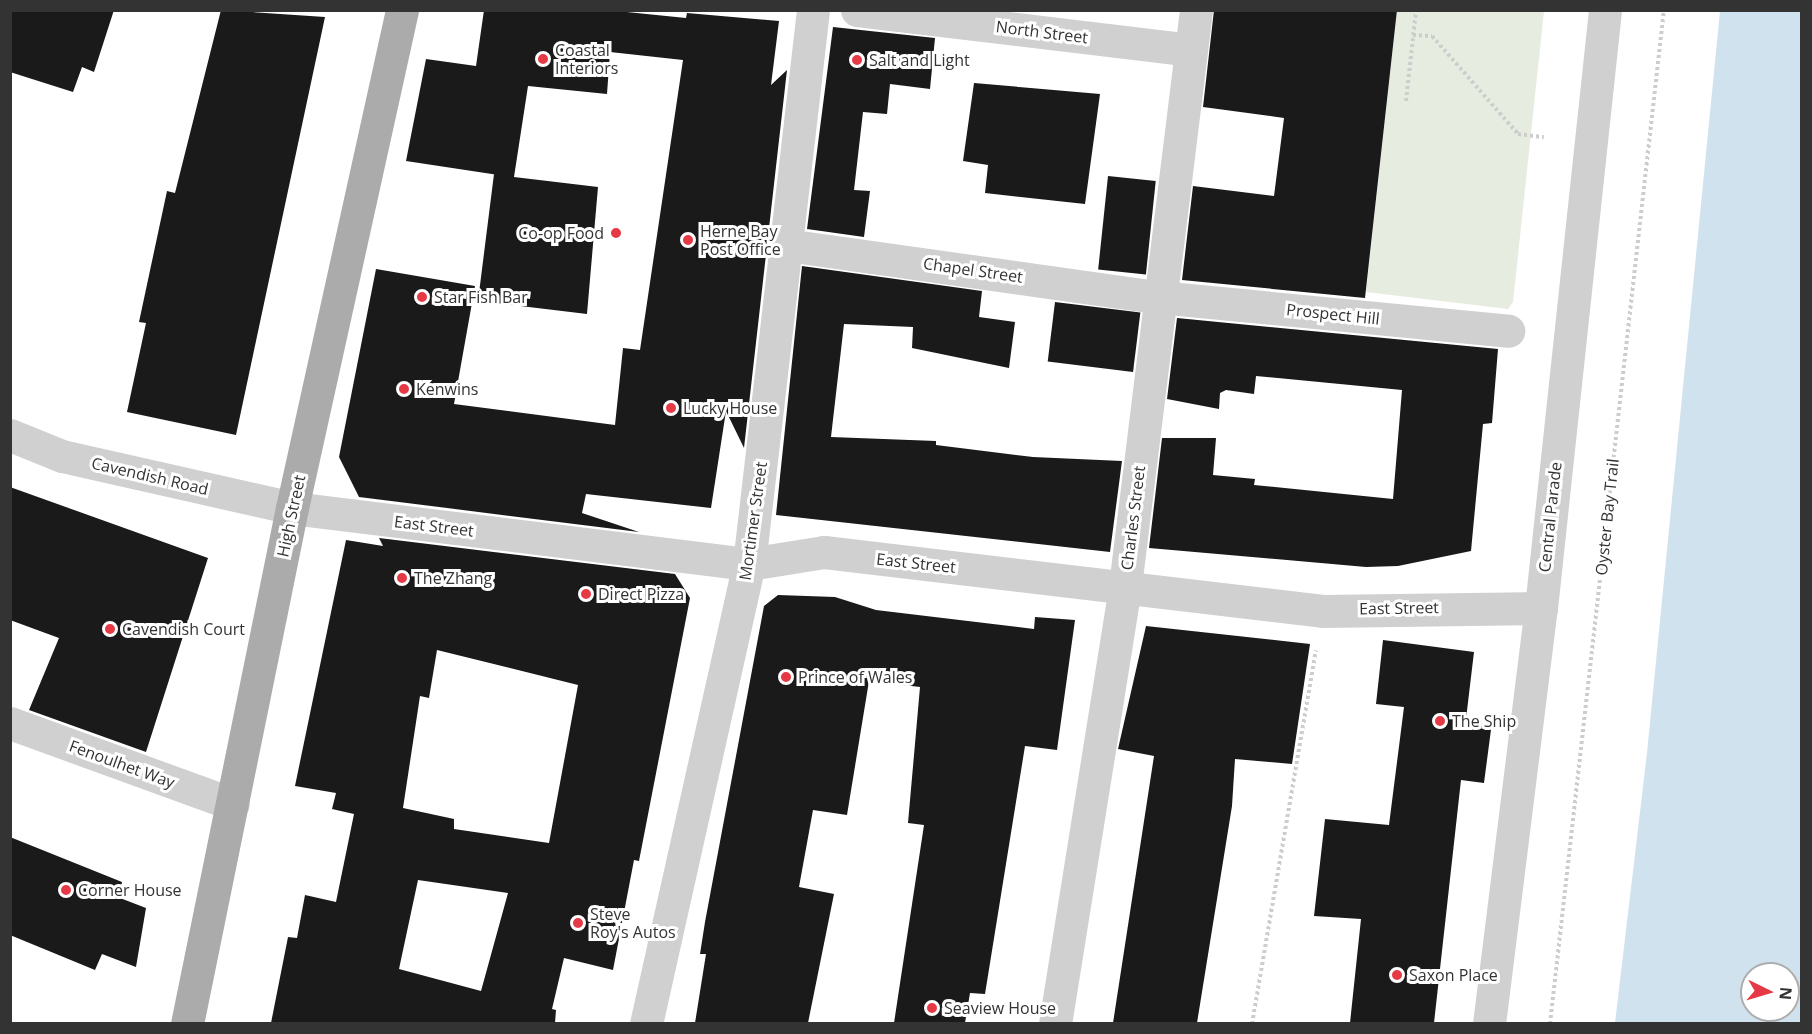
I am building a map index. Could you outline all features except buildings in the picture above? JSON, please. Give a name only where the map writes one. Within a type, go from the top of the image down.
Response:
[{"type":"main road","name":"High Street","points":[[187,1023],[292,508],[402,10]]},
{"type":"street","name":"Mortimer Street","points":[[646,1023],[749,564],[813,10]]},
{"type":"street","name":"North Street","points":[[856,10],[1191,50]]},
{"type":"street","name":"Charles Street","points":[[1055,1023],[1125,586],[1158,297],[1196,10]]},
{"type":"street","name":"Central Parade","points":[[1489,1023],[1541,608],[1605,10]]},
{"type":"street","name":"Chapel Street","points":[[786,245],[1158,297]]},
{"type":"street","name":"Prospect Hill","points":[[1158,297],[1508,331]]},
{"type":"street","name":"Cavendish Road","points":[[10,435],[62,456],[292,508]]},
{"type":"street","name":"East Street","points":[[292,508],[749,564],[824,552],[1323,611],[1541,608]]},
{"type":"street","name":"Fenoulhet Way","points":[[10,723],[233,804]]},
{"type":"path","points":[[1406,101],[1416,10]]},
{"type":"path","name":"Oyster Bay Trail","points":[[1550,1023],[1664,10]]},
{"type":"path","points":[[1413,35],[1432,36],[1518,134],[1545,137]]},
{"type":"path","points":[[1252,1023],[1323,611]]},
{"type":"shaded area","points":[[1397,11],[1544,11],[1513,302],[1508,309],[1366,292]]},
{"type":"water","points":[[1720,11],[1801,11],[1801,1023],[1615,1023],[1647,753]]},
{"type":"place","name":"Coastal Interiors","points":[[543,59]]},
{"type":"place","name":"Salt and Light","points":[[857,60]]},
{"type":"place","name":"Co-op Food","points":[[616,233]]},
{"type":"place","name":"Herne Bay Post Office","points":[[688,240]]},
{"type":"place","name":"Star Fish Bar","points":[[422,297]]},
{"type":"place","name":"Kenwins","points":[[404,389]]},
{"type":"place","name":"Lucky House","points":[[671,408]]},
{"type":"place","name":"The Zhang","points":[[402,578]]},
{"type":"place","name":"Direct Pizza","points":[[586,594]]},
{"type":"place","name":"Cavendish Court","points":[[110,629]]},
{"type":"place","name":"Prince of Wales","points":[[786,677]]},
{"type":"place","name":"The Ship","points":[[1440,721]]},
{"type":"place","name":"Corner House","points":[[66,890]]},
{"type":"place","name":"Steve Roy's Autos","points":[[578,923]]},
{"type":"place","name":"Saxon Place","points":[[1397,975]]},
{"type":"place","name":"Seaview House","points":[[932,1008]]}]
